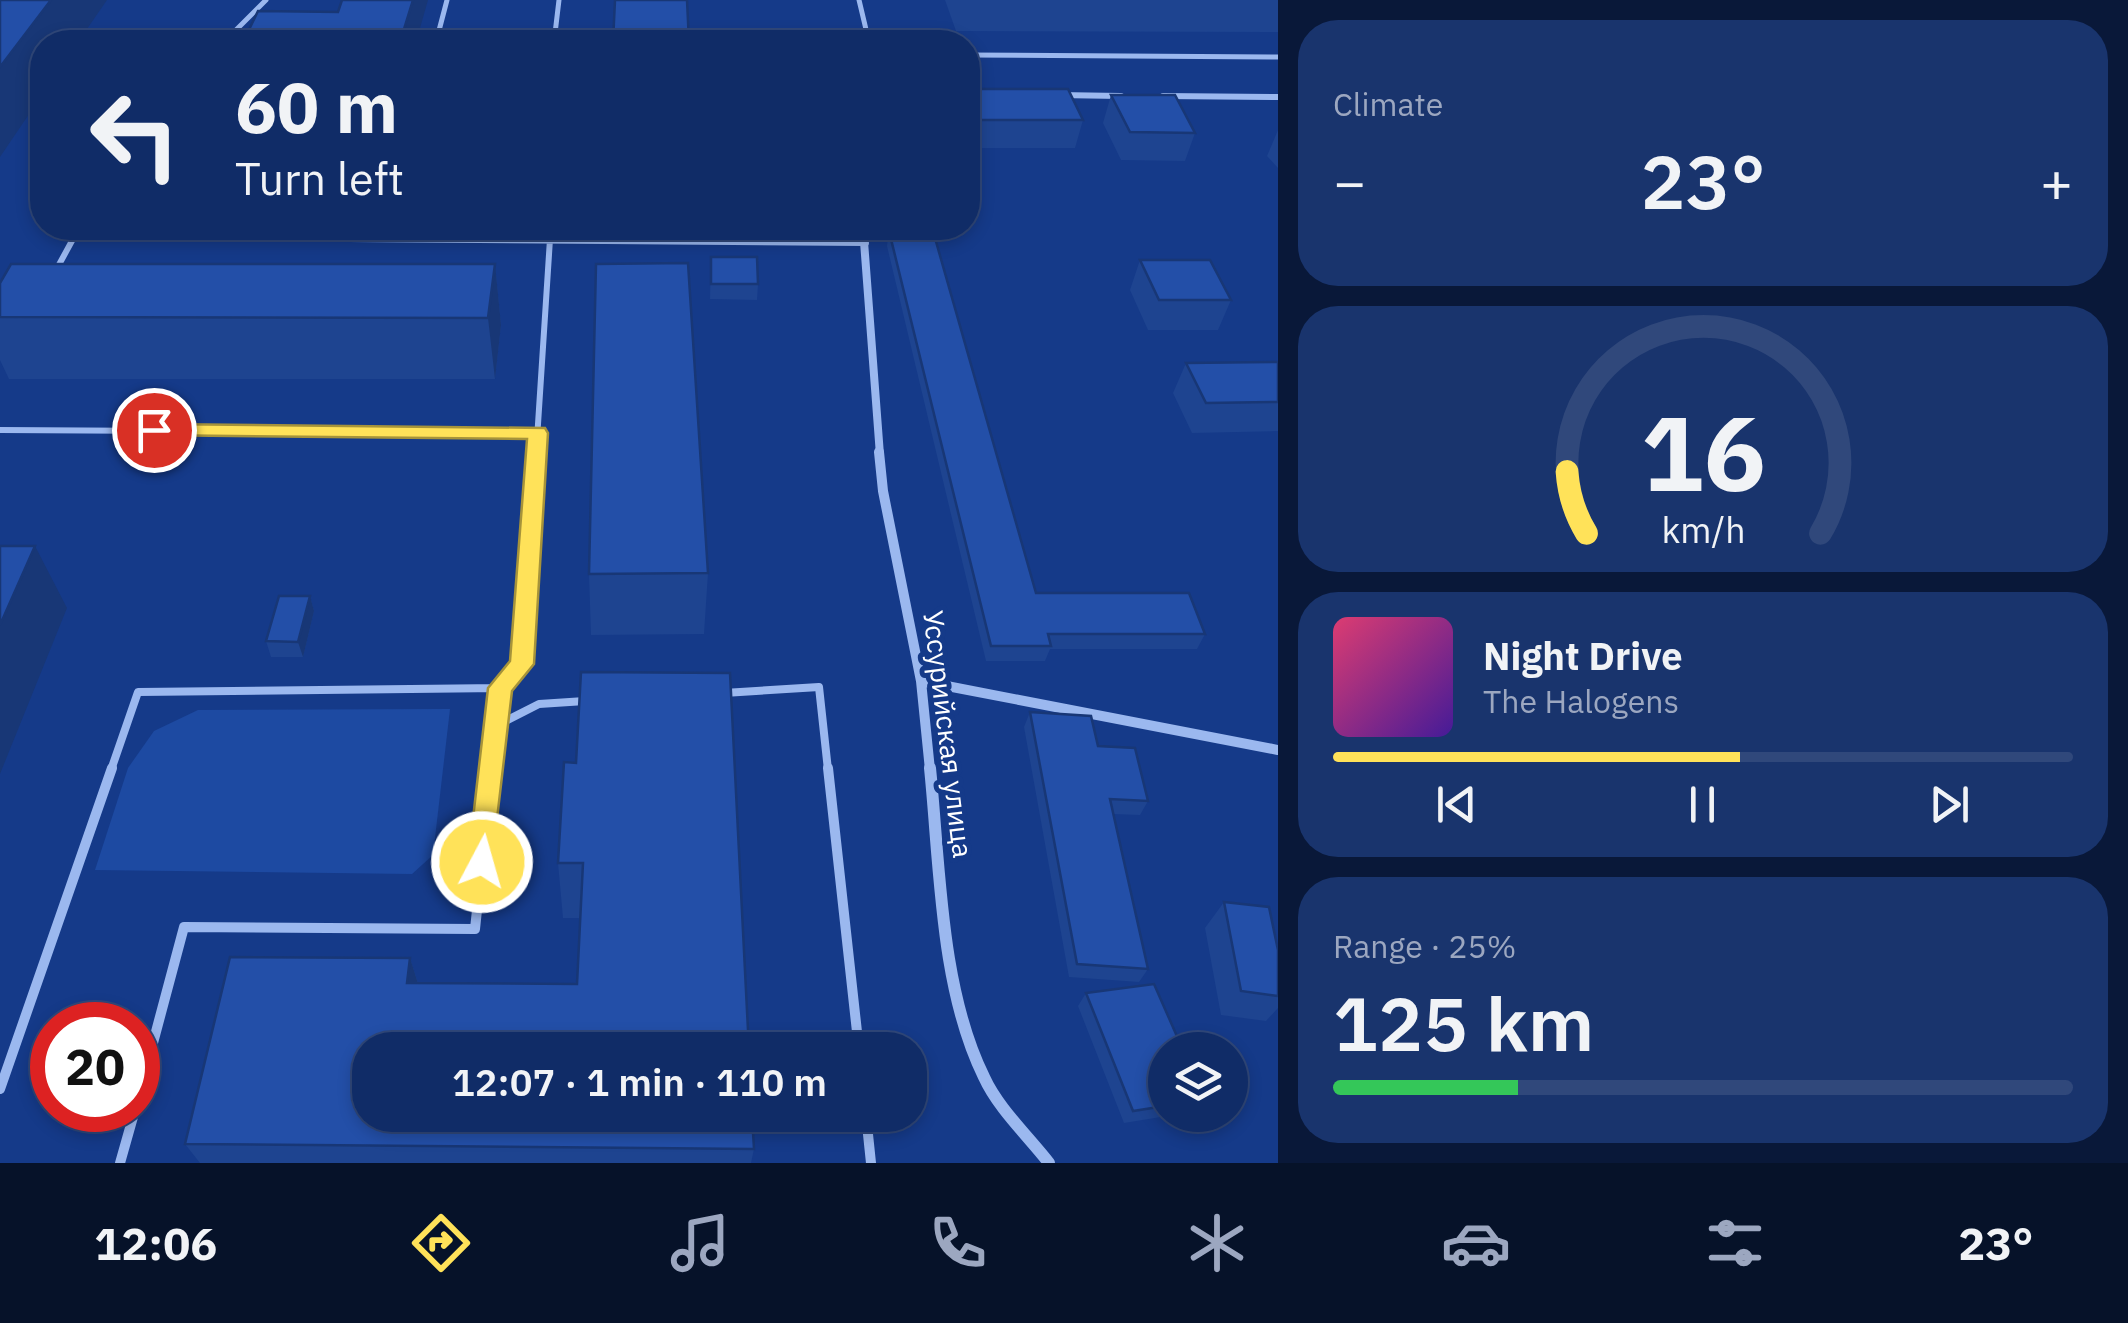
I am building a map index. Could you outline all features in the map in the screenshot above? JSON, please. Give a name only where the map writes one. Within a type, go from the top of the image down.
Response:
[{"type":"street","points":[[1045,95],[1123,96]]},
{"type":"street","points":[[1162,96],[1278,97]]},
{"type":"street","name":"Уссурийская улица","points":[[866,240],[869,344],[883,491],[921,681],[947,933],[962,1024],[986,1081],[1049,1163]]},
{"type":"street","points":[[921,681],[1278,750]]},
{"type":"lane","points":[[236,30],[266,0]]},
{"type":"lane","points":[[439,30],[446,0]]},
{"type":"lane","points":[[555,30],[559,0]]},
{"type":"lane","points":[[859,0],[866,30]]},
{"type":"lane","points":[[980,55],[1278,57]]},
{"type":"lane","points":[[46,287],[72,240]]},
{"type":"lane","points":[[160,1017],[184,927],[475,930],[500,688],[522,664],[550,240],[866,244]]},
{"type":"lane","points":[[0,430],[538,433]]},
{"type":"lane","points":[[707,694],[819,687],[857,1032]]},
{"type":"lane","points":[[0,1089],[138,692],[500,688]]},
{"type":"lane","points":[[496,726],[539,704],[595,700]]},
{"type":"lane","points":[[120,1163],[128,1132]]},
{"type":"lane","points":[[868,1132],[871,1163]]},
{"type":"shaded area","points":[[450,709],[433,855],[412,874],[95,870],[128,768],[154,731],[198,710]]},
{"type":"building","points":[[0,0],[51,0],[0,67]]},
{"type":"building","points":[[342,0],[413,0],[404,30],[249,30],[258,11],[338,12]]},
{"type":"building","points":[[615,0],[687,0],[688,30],[614,30]]},
{"type":"building","points":[[980,89],[1068,89],[1083,120],[980,120]]},
{"type":"building","points":[[1111,95],[1175,95],[1195,133],[1130,132]]},
{"type":"building","points":[[891,240],[936,240],[1036,593],[1189,593],[1205,634],[1048,634],[1051,646],[991,646]]},
{"type":"building","points":[[711,257],[757,257],[758,284],[711,284]]},
{"type":"building","points":[[1140,260],[1210,260],[1231,300],[1159,300]]},
{"type":"building","points":[[688,263],[708,573],[589,574],[596,264]]},
{"type":"building","points":[[11,264],[495,264],[488,318],[0,317],[0,283]]},
{"type":"building","points":[[1278,362],[1278,402],[1206,403],[1186,363]]},
{"type":"building","points":[[0,546],[35,546],[0,625]]},
{"type":"building","points":[[279,596],[310,596],[298,642],[266,641]]},
{"type":"building","points":[[581,672],[730,673],[748,1032],[352,1032],[352,1132],[753,1132],[754,1149],[185,1144],[230,957],[410,958],[407,983],[577,984],[583,863],[558,863],[564,762],[576,763]]},
{"type":"building","points":[[1030,712],[1091,716],[1098,746],[1135,748],[1148,801],[1110,799],[1148,969],[1077,964]]},
{"type":"building","points":[[1224,902],[1269,907],[1278,950],[1278,996],[1241,991]]},
{"type":"building","points":[[1154,984],[1175,1032],[1148,1032],[1148,1109],[1133,1111],[1086,993]]},
{"type":"route","points":[[154,430],[538,433],[522,664],[500,688],[482,862]]}]
